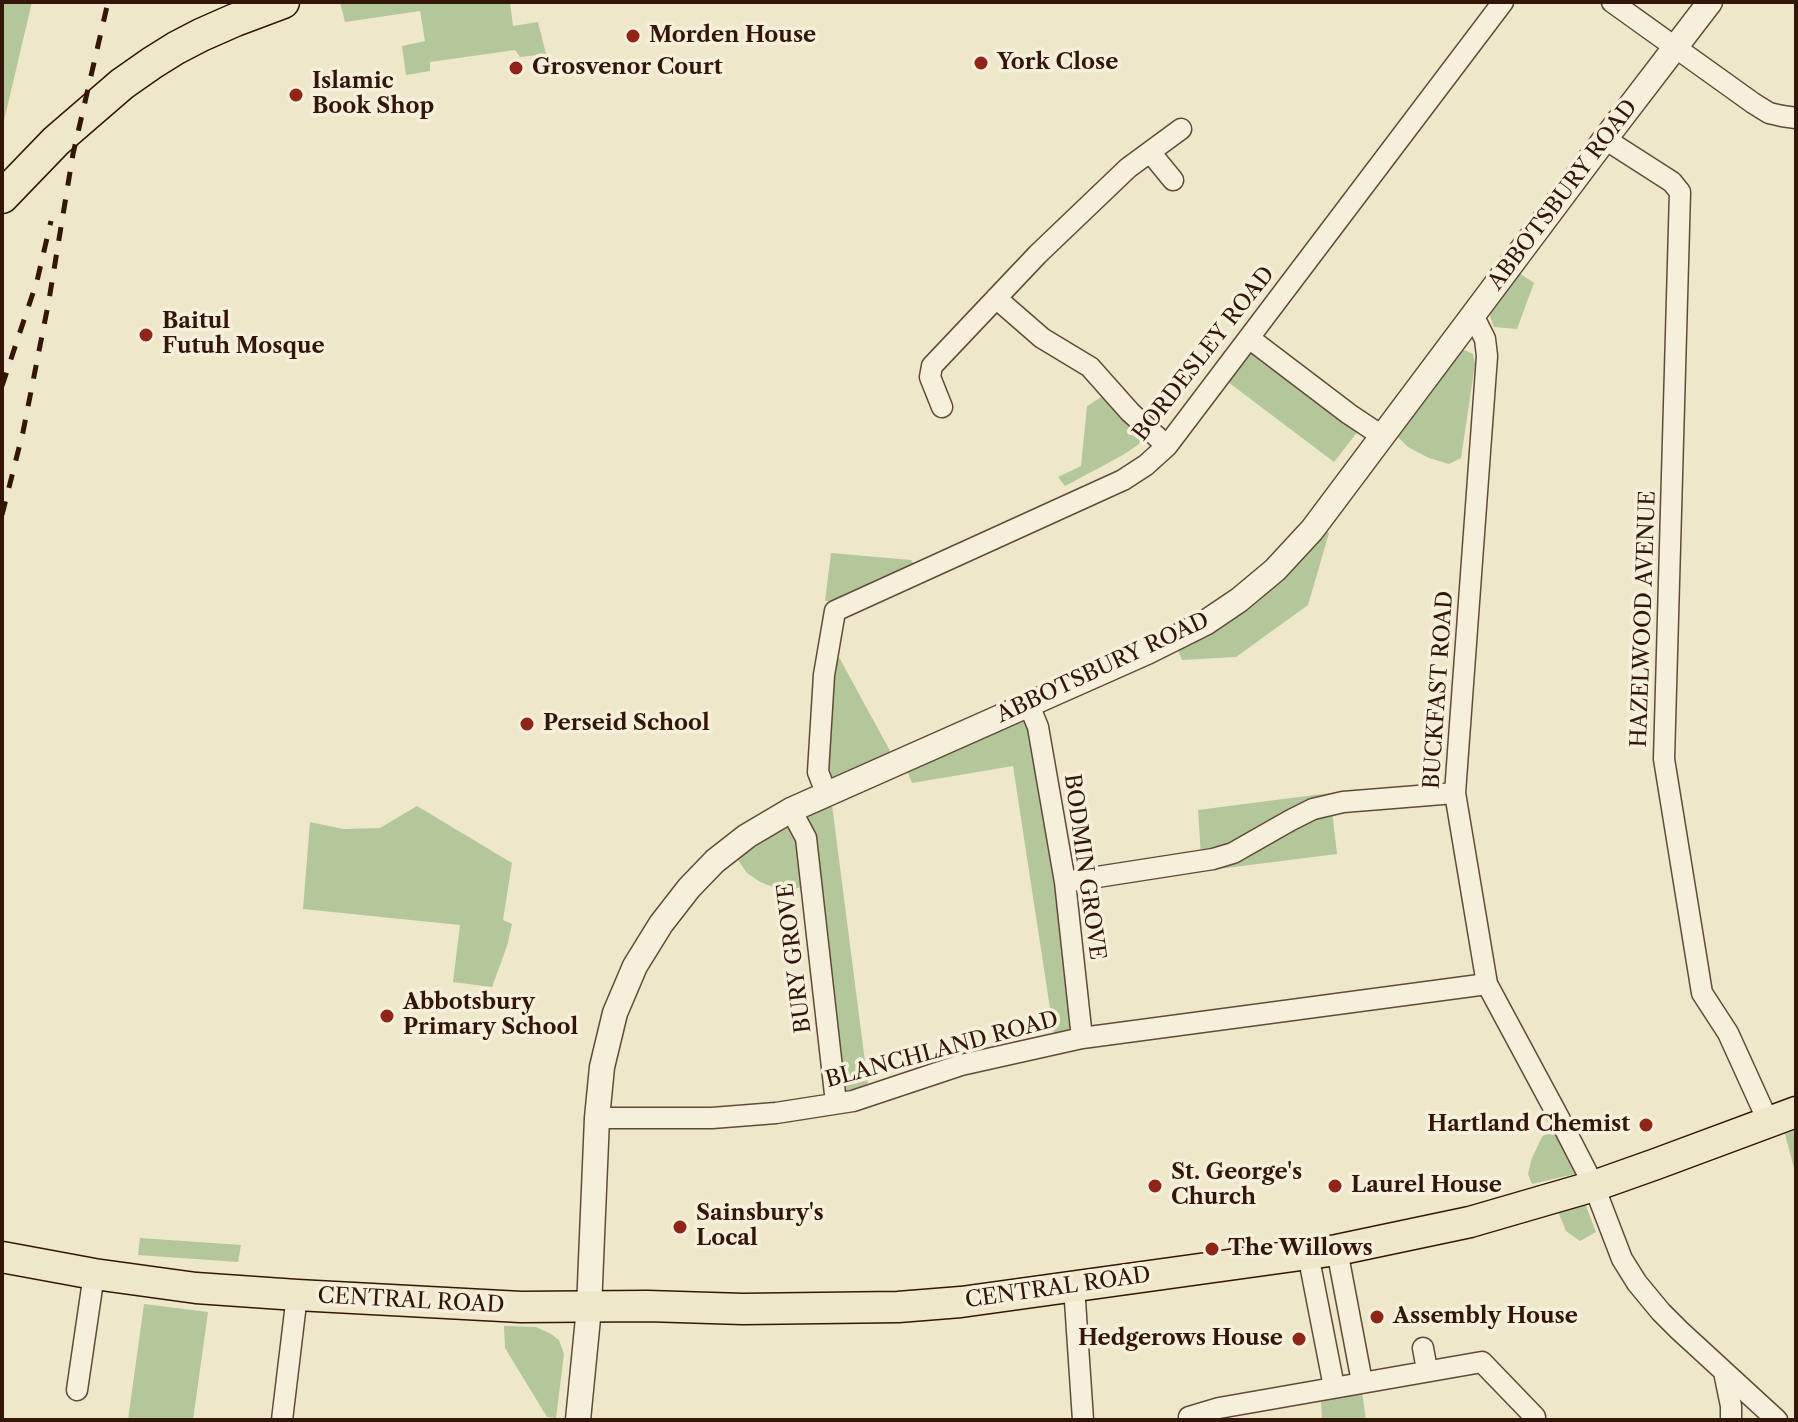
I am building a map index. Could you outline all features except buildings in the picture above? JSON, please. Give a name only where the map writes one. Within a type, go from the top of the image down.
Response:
[{"type":"highway","points":[[2,168],[109,68],[173,27],[227,2]]},
{"type":"highway","points":[[2,197],[56,141],[122,84],[152,63],[201,35],[283,2]]},
{"type":"main road","name":"CENTRAL ROAD","points":[[2,1257],[196,1288],[297,1295],[589,1308],[898,1307],[961,1302],[1337,1250],[1470,1222],[1594,1186],[1782,1116]]},
{"type":"street","name":"BORDESLEY ROAD","points":[[827,795],[818,772],[824,675],[835,611],[1123,480],[1167,446],[1503,2]]},
{"type":"street","points":[[1612,2],[1761,108],[1796,118]]},
{"type":"street","name":"ABBOTSBURY ROAD","points":[[578,1420],[589,1308],[602,1067],[615,1013],[635,966],[661,924],[689,888],[715,861],[747,836],[791,810],[1147,652],[1205,623],[1275,570],[1312,530],[1710,2]]},
{"type":"street","points":[[942,407],[930,377],[932,366],[1094,200],[1128,168],[1181,129]]},
{"type":"street","name":"HAZELWOOD AVENUE","points":[[1605,139],[1672,182],[1680,192],[1664,759],[1702,993],[1782,1116]]},
{"type":"street","points":[[1150,152],[1173,180]]},
{"type":"street","points":[[996,298],[1042,338],[1090,367],[1130,412],[1167,446]]},
{"type":"street","name":"BUCKFAST ROAD","points":[[1473,315],[1485,339],[1487,356],[1455,793],[1487,984],[1594,1186],[1622,1259],[1637,1283],[1661,1312],[1777,1420]]},
{"type":"street","points":[[1249,338],[1382,436]]},
{"type":"street","name":"BODMIN GROVE","points":[[1029,705],[1038,727],[1065,882],[1082,1038]]},
{"type":"street","points":[[1065,882],[1213,859],[1233,853],[1313,809],[1343,802],[1455,793]]},
{"type":"street","name":"BURY GROVE","points":[[791,810],[806,838],[836,1103]]},
{"type":"street","name":"BLANCHLAND ROAD","points":[[597,1118],[712,1118],[776,1113],[853,1101],[961,1065],[1082,1038],[1487,984]]},
{"type":"street","points":[[1337,1250],[1362,1382]]},
{"type":"street","points":[[1308,1254],[1334,1387]]},
{"type":"street","points":[[77,1390],[94,1274]]},
{"type":"street","points":[[1074,1286],[1083,1420]]},
{"type":"street","name":"CENTRAL ROAD","points":[[282,1420],[297,1295]]},
{"type":"street","points":[[1423,1348],[1432,1369]]},
{"type":"street","points":[[1190,1420],[1189,1417],[1219,1408],[1482,1362],[1535,1417],[1532,1420]]},
{"type":"street","points":[[1724,1372],[1731,1420]]},
{"type":"green space","points":[[2,2],[32,2],[2,129]]},
{"type":"green space","points":[[340,2],[510,2],[513,26],[538,22],[546,54],[520,57],[515,50],[430,62],[430,71],[406,75],[402,46],[425,41],[420,11],[345,22]]},
{"type":"green space","points":[[1518,272],[1534,283],[1517,329],[1494,327],[1488,311]]},
{"type":"green space","points":[[1253,349],[1359,430],[1334,462],[1228,382]]},
{"type":"green space","points":[[1462,349],[1473,354],[1475,364],[1461,458],[1449,464],[1408,447],[1397,436]]},
{"type":"green space","points":[[1106,394],[1143,435],[1139,444],[1065,486],[1058,477],[1081,466],[1087,406]]},
{"type":"green space","points":[[1324,529],[1329,533],[1308,605],[1236,657],[1182,660],[1178,650],[1211,631]]},
{"type":"green space","points":[[831,553],[911,560],[914,564],[834,601],[825,601]]},
{"type":"green space","points":[[832,653],[840,659],[895,760],[829,789],[822,772]]},
{"type":"green space","points":[[1029,710],[1078,1036],[1055,1041],[1013,766],[912,783],[904,764]]},
{"type":"green space","points":[[1330,793],[1337,854],[1202,871],[1198,810]]},
{"type":"green space","points":[[831,797],[869,1093],[839,1100],[814,886],[781,890],[760,882],[747,873],[732,851]]},
{"type":"green space","points":[[417,806],[512,863],[503,920],[512,924],[492,987],[453,982],[460,925],[303,909],[310,822],[343,829],[380,828]]},
{"type":"green space","points":[[1554,1126],[1579,1173],[1532,1184],[1528,1174],[1532,1158],[1542,1137]]},
{"type":"green space","points":[[1796,1130],[1796,1176],[1785,1134]]},
{"type":"green space","points":[[1584,1201],[1596,1232],[1580,1241],[1566,1231],[1557,1209]]},
{"type":"green space","points":[[140,1238],[241,1245],[238,1262],[138,1255]]},
{"type":"green space","points":[[144,1304],[208,1312],[193,1420],[128,1420]]},
{"type":"green space","points":[[504,1326],[536,1327],[559,1340],[564,1354],[556,1418],[547,1417],[505,1348]]},
{"type":"green space","points":[[1362,1392],[1366,1420],[1322,1420],[1321,1399]]},
{"type":"railway","points":[[2,515],[23,432],[73,154],[108,2]]},
{"type":"railway","points":[[2,386],[37,281],[51,221]]},
{"type":"place","name":"Morden House","points":[[633,36]]},
{"type":"place","name":"York Close","points":[[981,63]]},
{"type":"place","name":"Grosvenor Court","points":[[516,68]]},
{"type":"place","name":"Islamic Book Shop","points":[[296,95]]},
{"type":"place","name":"Baitul Futuh Mosque","points":[[146,335]]},
{"type":"place","name":"Perseid School","points":[[527,724]]},
{"type":"place","name":"Abbotsbury Primary School","points":[[387,1016]]},
{"type":"place","name":"Hartland Chemist","points":[[1646,1125]]},
{"type":"place","name":"St. George's Church","points":[[1155,1186]]},
{"type":"place","name":"Laurel House","points":[[1335,1186]]},
{"type":"place","name":"Sainsbury's Local","points":[[680,1227]]},
{"type":"place","name":"The Willows","points":[[1212,1249]]},
{"type":"place","name":"Assembly House","points":[[1377,1317]]},
{"type":"place","name":"Hedgerows House","points":[[1299,1339]]}]
